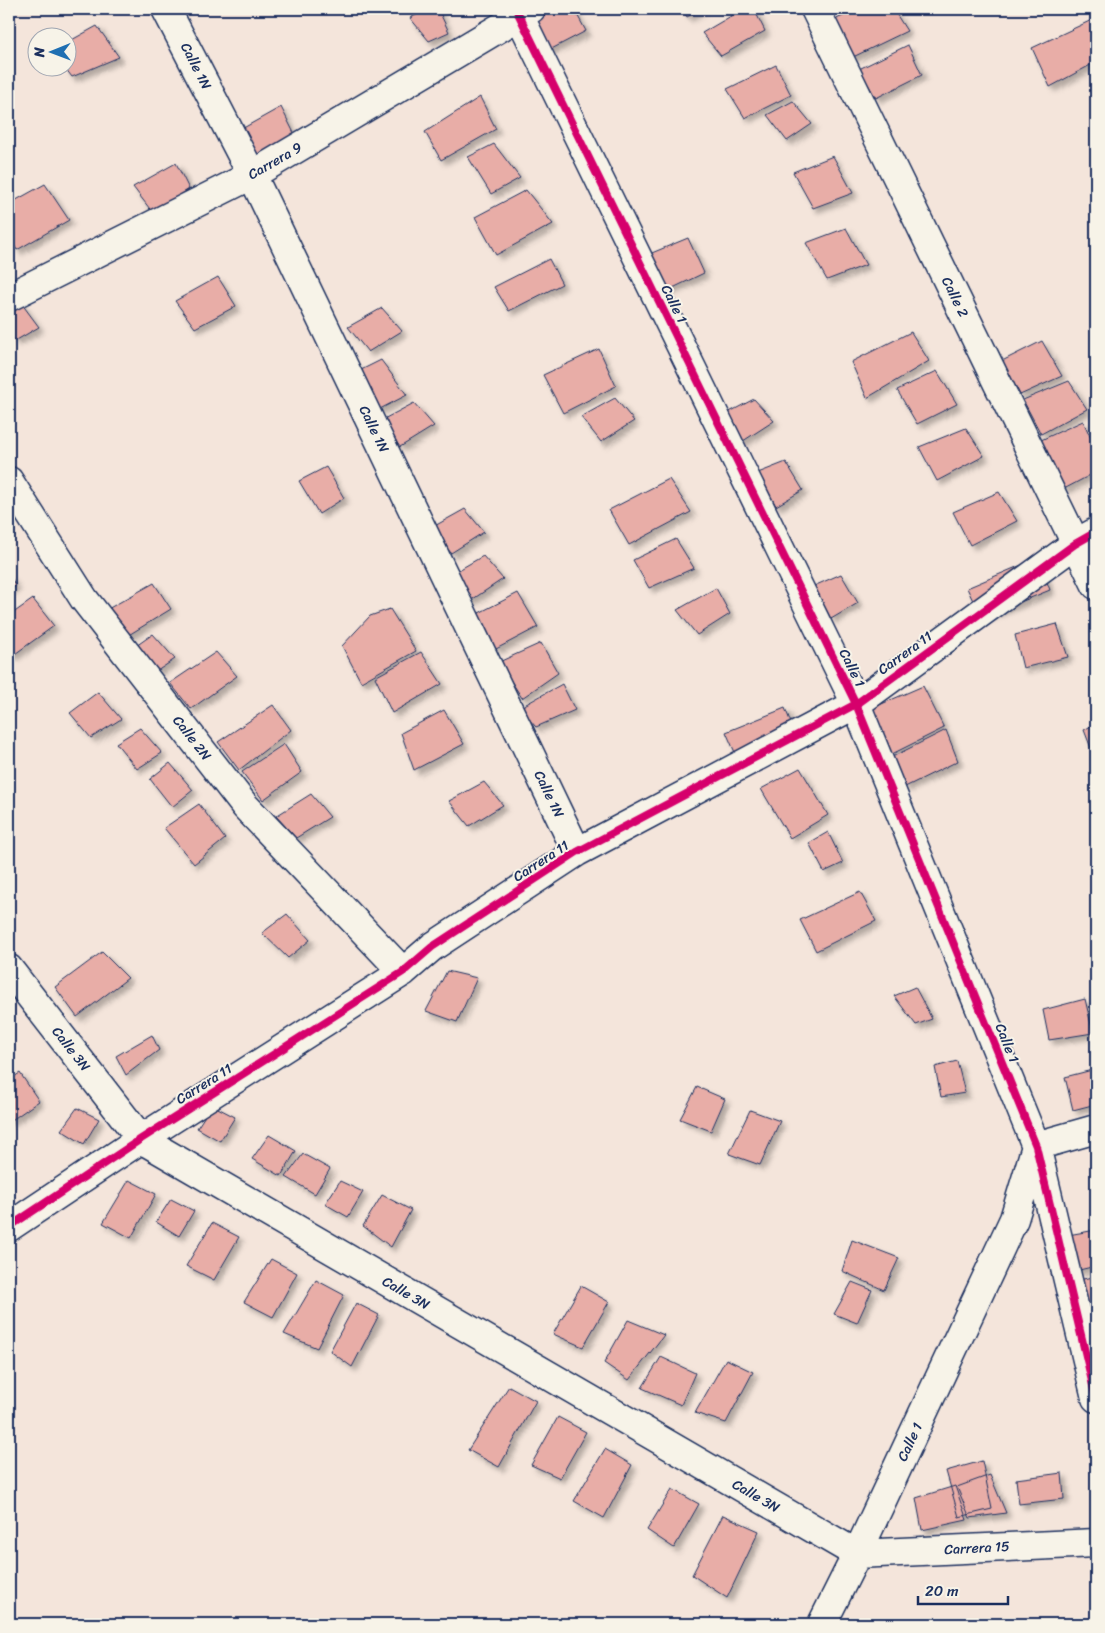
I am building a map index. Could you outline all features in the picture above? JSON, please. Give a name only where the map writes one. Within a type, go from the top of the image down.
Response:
[{"type":"street","name":"Calle 1N","points":[[166,9],[252,175],[577,852]]},
{"type":"street","name":"Calle 2","points":[[815,9],[1086,538],[1096,585]]},
{"type":"street","name":"Carrera 9","points":[[9,297],[252,175],[522,11]]},
{"type":"street","name":"Calle 1","points":[[522,11],[856,704],[1036,1146],[1096,1398]]},
{"type":"street","name":"Calle 2N","points":[[9,481],[84,599],[245,806],[403,972]]},
{"type":"street","name":"Carrera 11","points":[[9,1227],[141,1139],[403,972],[432,947],[577,852],[856,704],[1086,538]]},
{"type":"street","name":"Calle 3N","points":[[9,969],[141,1139],[857,1554]]},
{"type":"street","points":[[1036,1146],[1096,1129]]},
{"type":"street","name":"Calle 1","points":[[822,1624],[857,1554],[1014,1219],[1036,1146]]},
{"type":"street","name":"Carrera 15","points":[[857,1554],[1096,1543]]},
{"type":"building","points":[[428,9],[438,9],[449,32],[429,41],[410,18]]},
{"type":"building","points":[[542,9],[574,9],[586,31],[538,56],[518,21]]},
{"type":"building","points":[[682,9],[702,9],[687,17]]},
{"type":"building","points":[[743,9],[754,9],[765,31],[721,56],[702,33]]},
{"type":"building","points":[[858,9],[893,9],[907,31],[851,58],[830,22]]},
{"type":"building","points":[[1096,18],[1096,62],[1050,87],[1032,48]]},
{"type":"building","points":[[97,26],[119,57],[78,74],[78,36]]},
{"type":"building","points":[[908,45],[922,75],[876,98],[859,69]]},
{"type":"building","points":[[776,65],[791,95],[745,118],[727,89]]},
{"type":"building","points":[[480,97],[496,129],[441,160],[425,132]]},
{"type":"building","points":[[793,101],[812,124],[787,141],[767,115]]},
{"type":"building","points":[[281,107],[294,133],[258,158],[238,131]]},
{"type":"building","points":[[494,144],[520,178],[491,194],[468,157]]},
{"type":"building","points":[[833,156],[853,193],[813,208],[793,172]]},
{"type":"building","points":[[176,163],[189,189],[153,213],[133,187]]},
{"type":"building","points":[[45,184],[69,220],[17,250],[9,237],[9,204]]},
{"type":"building","points":[[526,190],[553,224],[496,255],[475,217]]},
{"type":"building","points":[[846,228],[866,265],[827,280],[806,243]]},
{"type":"building","points":[[688,238],[704,273],[650,299],[630,262]]},
{"type":"building","points":[[549,259],[562,284],[509,311],[494,287]]},
{"type":"building","points":[[218,277],[236,306],[195,328],[175,301]]},
{"type":"building","points":[[19,300],[39,327],[15,341],[9,333],[9,306]]},
{"type":"building","points":[[382,308],[402,331],[368,352],[348,327]]},
{"type":"building","points":[[911,332],[929,361],[867,398],[851,362]]},
{"type":"building","points":[[1042,341],[1062,376],[1020,395],[1002,361]]},
{"type":"building","points":[[599,349],[616,386],[563,413],[543,375]]},
{"type":"building","points":[[381,360],[407,395],[378,410],[355,373]]},
{"type":"building","points":[[937,371],[957,404],[917,424],[897,390]]},
{"type":"building","points":[[1069,381],[1087,409],[1041,434],[1023,400]]},
{"type":"building","points":[[615,398],[634,421],[601,442],[581,417]]},
{"type":"building","points":[[754,399],[774,421],[740,443],[720,417]]},
{"type":"building","points":[[414,403],[434,426],[400,447],[380,421]]},
{"type":"building","points":[[1083,421],[1096,449],[1096,472],[1064,489],[1041,440]]},
{"type":"building","points":[[966,428],[984,456],[937,481],[919,447]]},
{"type":"building","points":[[786,462],[803,490],[776,506],[758,473]]},
{"type":"building","points":[[326,467],[344,498],[319,514],[299,481]]},
{"type":"building","points":[[669,479],[691,512],[629,545],[609,510]]},
{"type":"building","points":[[999,492],[1017,521],[970,545],[953,512]]},
{"type":"building","points":[[465,509],[484,532],[451,553],[431,528]]},
{"type":"building","points":[[676,539],[694,568],[649,588],[633,560]]},
{"type":"building","points":[[483,556],[503,579],[470,601],[450,575]]},
{"type":"building","points":[[1038,558],[1050,590],[981,618],[967,588]]},
{"type":"building","points":[[841,574],[858,603],[831,619],[814,586]]},
{"type":"building","points":[[9,575],[16,586],[9,591]]},
{"type":"building","points":[[154,583],[171,609],[127,636],[106,610]]},
{"type":"building","points":[[716,588],[730,614],[697,635],[677,610]]},
{"type":"building","points":[[518,593],[538,627],[496,649],[473,616]]},
{"type":"building","points":[[33,599],[54,626],[12,656],[9,652],[9,616]]},
{"type":"building","points":[[390,609],[416,651],[361,682],[342,646],[370,616]]},
{"type":"building","points":[[1057,624],[1068,657],[1023,668],[1015,635]]},
{"type":"building","points":[[153,634],[175,659],[157,671],[136,646]]},
{"type":"building","points":[[541,643],[558,673],[522,698],[499,662]]},
{"type":"building","points":[[216,652],[237,676],[191,709],[170,683]]},
{"type":"building","points":[[421,652],[442,684],[392,713],[375,677]]},
{"type":"building","points":[[562,684],[575,710],[536,727],[519,708]]},
{"type":"building","points":[[923,686],[944,728],[892,754],[870,709]]},
{"type":"building","points":[[98,692],[121,719],[91,738],[70,713]]},
{"type":"building","points":[[273,705],[291,730],[239,770],[218,742]]},
{"type":"building","points":[[785,708],[797,738],[737,757],[726,732]]},
{"type":"building","points":[[444,710],[464,744],[414,770],[401,733]]},
{"type":"building","points":[[1096,723],[1096,761],[1084,730]]},
{"type":"building","points":[[140,728],[162,753],[137,769],[116,743]]},
{"type":"building","points":[[946,730],[958,761],[905,787],[890,758]]},
{"type":"building","points":[[284,744],[302,772],[263,800],[242,772]]},
{"type":"building","points":[[170,763],[193,790],[172,807],[150,779]]},
{"type":"building","points":[[800,768],[828,815],[790,838],[761,789]]},
{"type":"building","points":[[484,782],[503,805],[469,826],[449,801]]},
{"type":"building","points":[[311,794],[330,817],[296,838],[276,816]]},
{"type":"building","points":[[199,804],[225,839],[194,864],[164,828]]},
{"type":"building","points":[[828,832],[843,863],[824,872],[809,843]]},
{"type":"building","points":[[860,892],[876,921],[816,951],[800,920]]},
{"type":"building","points":[[287,914],[310,940],[288,958],[262,933]]},
{"type":"building","points":[[102,952],[128,978],[77,1017],[55,987]]},
{"type":"building","points":[[447,971],[477,978],[457,1022],[426,1011]]},
{"type":"building","points":[[915,987],[932,1019],[916,1025],[894,996]]},
{"type":"building","points":[[1085,999],[1093,1033],[1049,1040],[1043,1010]]},
{"type":"building","points":[[152,1035],[159,1050],[126,1075],[116,1056]]},
{"type":"building","points":[[957,1061],[965,1093],[941,1097],[935,1067]]},
{"type":"building","points":[[1096,1069],[1096,1104],[1073,1110],[1065,1077]]},
{"type":"building","points":[[20,1073],[39,1101],[9,1122],[9,1080]]},
{"type":"building","points":[[697,1087],[725,1099],[711,1131],[680,1119]]},
{"type":"building","points":[[212,1105],[235,1117],[220,1141],[197,1128]]},
{"type":"building","points":[[77,1108],[99,1119],[84,1144],[61,1130]]},
{"type":"building","points":[[750,1110],[780,1121],[760,1165],[729,1154]]},
{"type":"building","points":[[269,1135],[296,1151],[281,1176],[252,1159]]},
{"type":"building","points":[[303,1154],[330,1169],[315,1194],[286,1177]]},
{"type":"building","points":[[129,1180],[156,1194],[131,1238],[103,1223]]},
{"type":"building","points":[[340,1181],[363,1192],[348,1217],[325,1204]]},
{"type":"building","points":[[382,1195],[411,1210],[391,1247],[363,1226]]},
{"type":"building","points":[[171,1199],[194,1211],[179,1236],[156,1222]]},
{"type":"building","points":[[212,1223],[239,1237],[214,1280],[186,1266]]},
{"type":"building","points":[[1096,1230],[1096,1266],[1075,1271],[1068,1235]]},
{"type":"building","points":[[852,1240],[899,1258],[884,1290],[842,1271]]},
{"type":"building","points":[[271,1259],[297,1273],[273,1317],[244,1302]]},
{"type":"building","points":[[1096,1276],[1096,1314],[1085,1316],[1079,1280]]},
{"type":"building","points":[[316,1280],[344,1295],[317,1348],[284,1334]]},
{"type":"building","points":[[852,1282],[872,1290],[857,1323],[834,1314]]},
{"type":"building","points":[[581,1286],[609,1302],[583,1347],[553,1334]]},
{"type":"building","points":[[356,1303],[379,1315],[352,1367],[330,1351]]},
{"type":"building","points":[[628,1320],[664,1335],[629,1380],[604,1363]]},
{"type":"building","points":[[661,1357],[695,1373],[681,1405],[642,1388]]},
{"type":"building","points":[[726,1359],[753,1372],[726,1423],[695,1413]]},
{"type":"building","points":[[509,1386],[536,1401],[499,1467],[468,1450]]},
{"type":"building","points":[[558,1417],[586,1432],[560,1478],[531,1465]]},
{"type":"building","points":[[605,1449],[632,1465],[604,1518],[574,1501]]},
{"type":"building","points":[[982,1461],[992,1509],[959,1517],[946,1471]]},
{"type":"building","points":[[1062,1473],[1064,1499],[1019,1504],[1016,1479]]},
{"type":"building","points":[[990,1475],[1006,1513],[970,1518],[957,1487]]},
{"type":"building","points":[[955,1486],[967,1520],[922,1530],[916,1498]]},
{"type":"building","points":[[672,1489],[699,1504],[674,1548],[647,1530]]},
{"type":"building","points":[[723,1515],[759,1531],[727,1598],[692,1575]]},
{"type":"cycle path","points":[[516,9],[856,704],[1036,1146],[1096,1398]]},
{"type":"cycle path","points":[[9,1227],[141,1139],[403,972],[432,947],[577,852],[856,704],[1075,544],[1096,532]]}]
